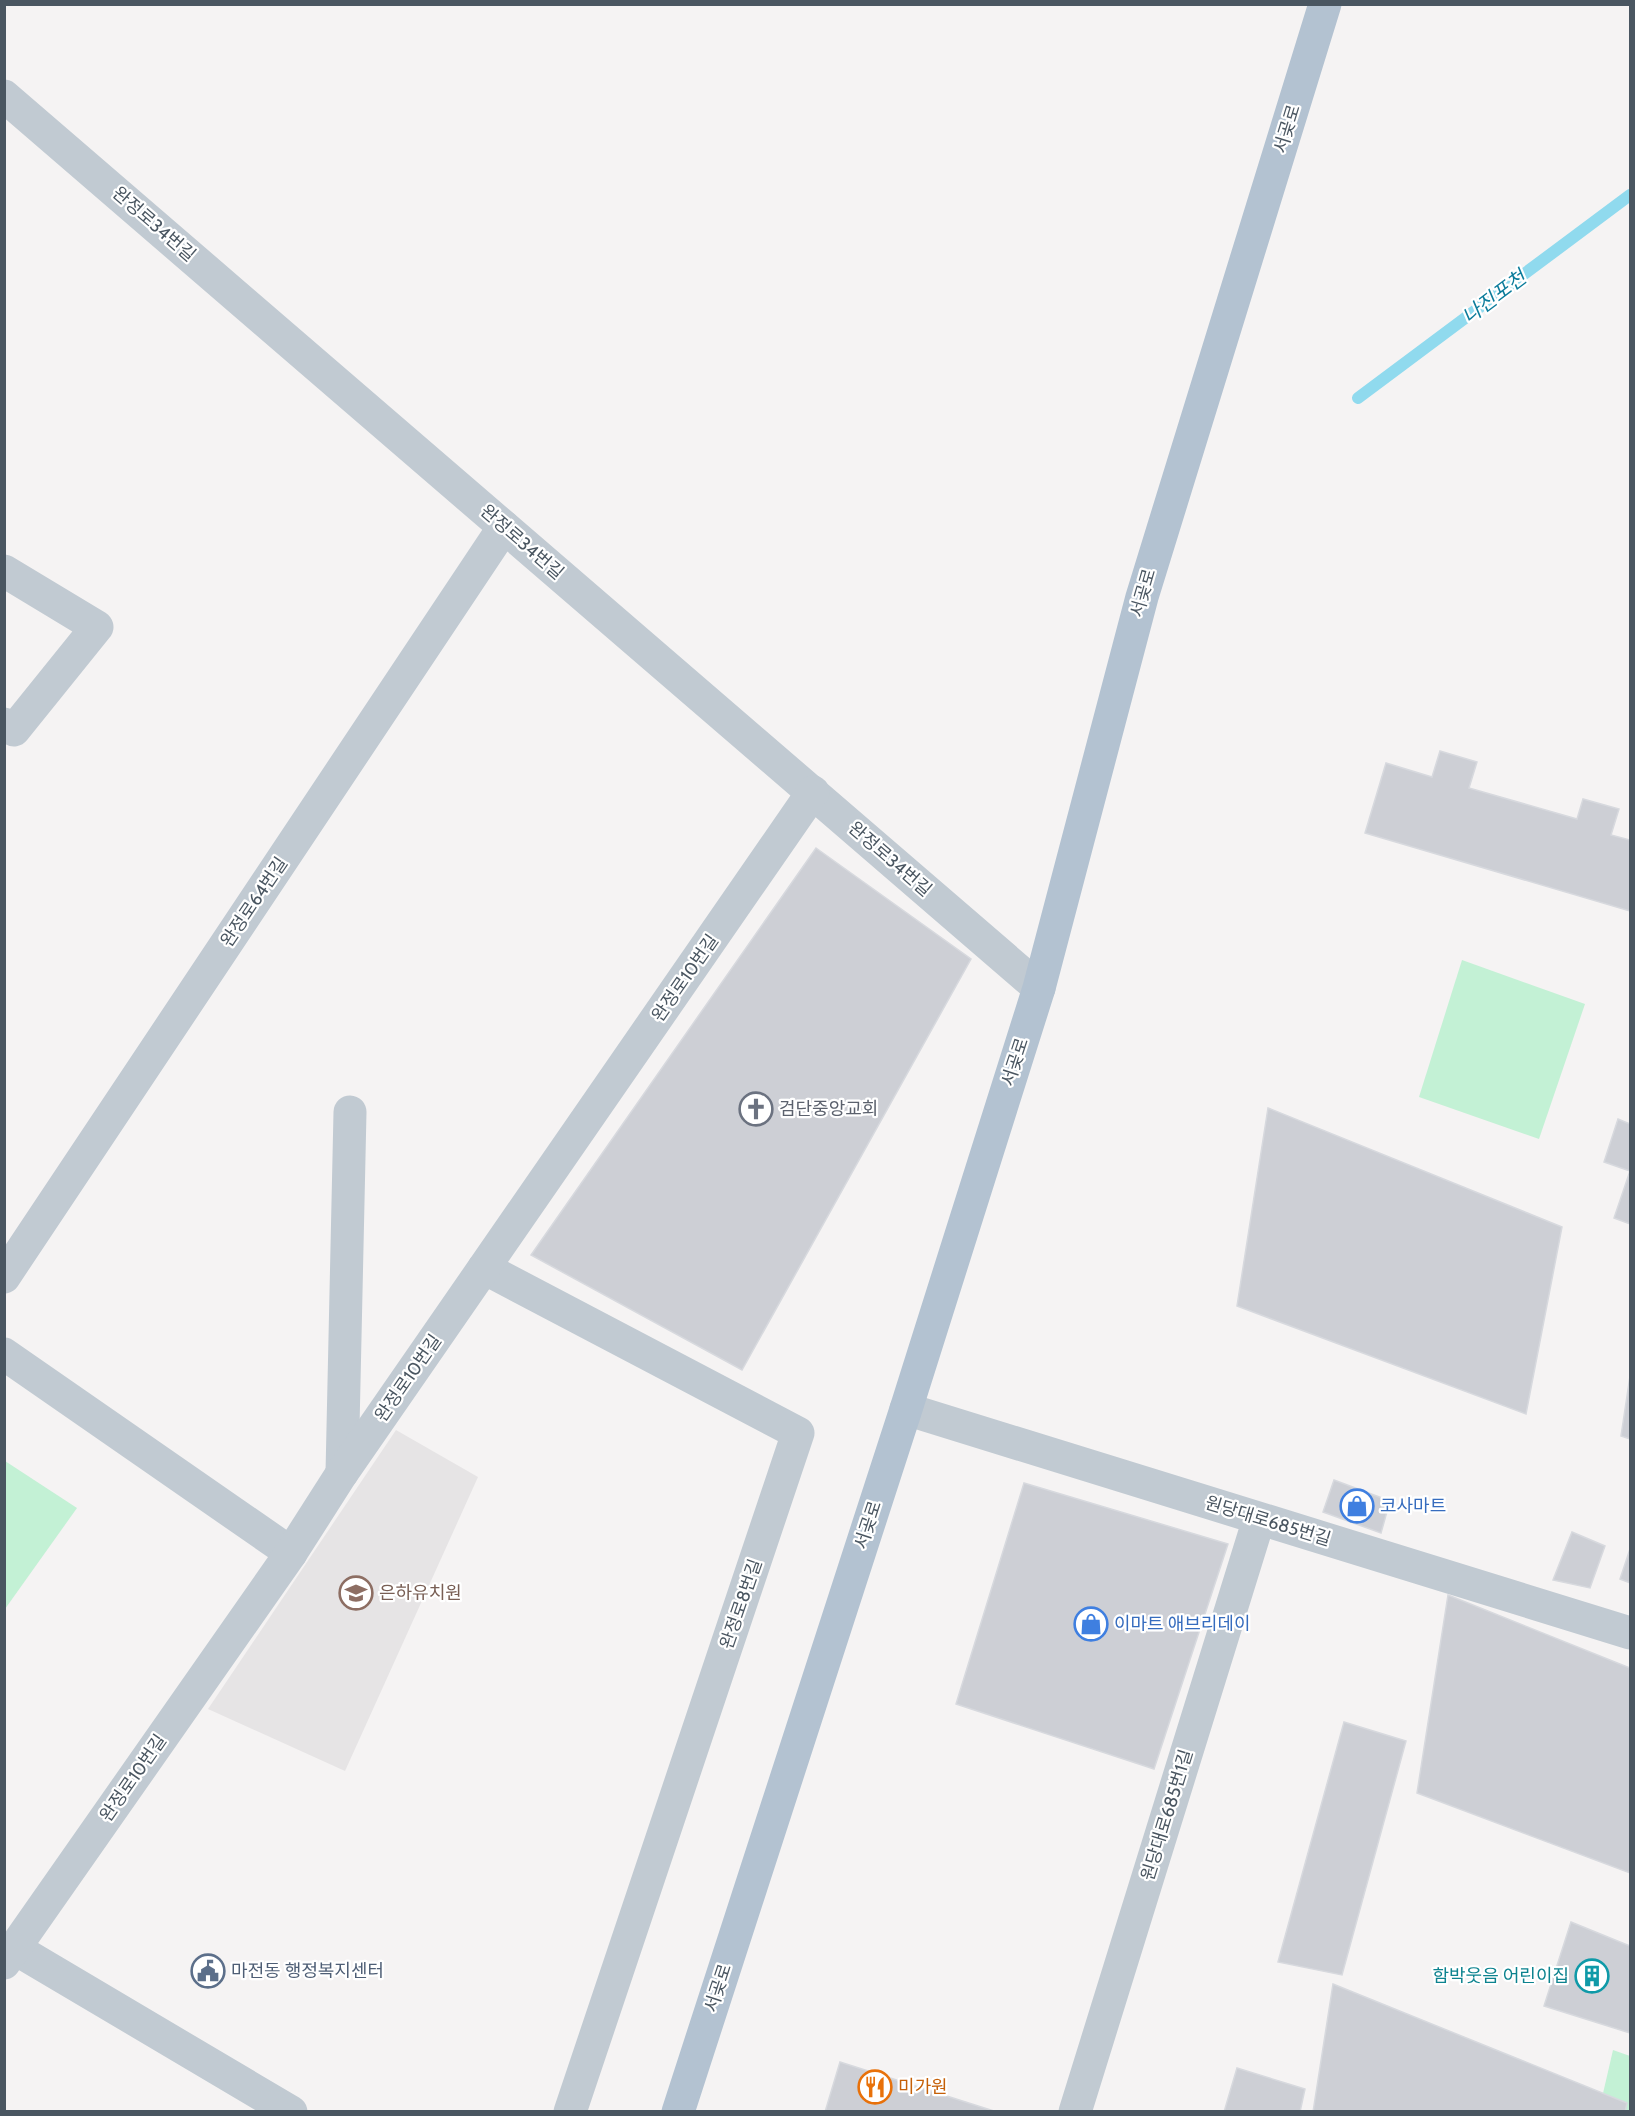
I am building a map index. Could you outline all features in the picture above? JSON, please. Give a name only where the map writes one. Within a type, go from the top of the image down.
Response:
[{"type":"main road","name":"서곶로","points":[[678,2112],[906,1409],[1039,988],[1142,597],[1325,4]]},
{"type":"street","name":"완정로34번길","points":[[4,96],[1039,988]]},
{"type":"street","name":"완정로64번길","points":[[4,1277],[504,527]]},
{"type":"street","points":[[4,572],[97,627],[14,730],[4,724]]},
{"type":"street","name":"완정로10번길","points":[[9,1955],[291,1553],[342,1473],[813,792]]},
{"type":"street","points":[[342,1473],[350,1112]]},
{"type":"street","name":"완정로8번길","points":[[484,1268],[798,1433],[570,2112]]},
{"type":"street","points":[[4,1354],[291,1553]]},
{"type":"street","name":"원당대로685번길","points":[[906,1409],[1630,1633]]},
{"type":"street","name":"원당대로685번1길","points":[[1075,2112],[1259,1519]]},
{"type":"street","points":[[9,1955],[291,2112]]},
{"type":"shaded area","name":"은하유치원","points":[[396,1430],[478,1477],[345,1771],[208,1709]]},
{"type":"green space","points":[[1462,960],[1585,1004],[1539,1139],[1419,1097]]},
{"type":"green space","points":[[5,1461],[77,1508],[5,1609]]},
{"type":"green space","points":[[1613,2050],[1630,2056],[1630,2111],[1601,2102]]},
{"type":"building","points":[[1440,751],[1477,762],[1469,788],[1577,819],[1583,799],[1619,809],[1611,835],[1630,840],[1630,911],[1365,833],[1386,763],[1432,777]]},
{"type":"building","name":"검단중앙교회","points":[[816,848],[971,959],[742,1370],[531,1255]]},
{"type":"building","points":[[1268,1108],[1562,1227],[1526,1414],[1237,1306]]},
{"type":"building","points":[[1618,1119],[1630,1124],[1630,1171],[1604,1162]]},
{"type":"building","points":[[1630,1171],[1630,1224],[1614,1218]]},
{"type":"building","points":[[1630,1376],[1630,1439],[1621,1436]]},
{"type":"building","name":"코사마트","points":[[1334,1480],[1390,1501],[1381,1533],[1323,1512]]},
{"type":"building","name":"이마트 애브리데이","points":[[1024,1483],[1228,1544],[1154,1769],[956,1704]]},
{"type":"building","points":[[1572,1532],[1605,1546],[1590,1588],[1553,1580]]},
{"type":"building","points":[[1630,1549],[1630,1583],[1620,1579]]},
{"type":"building","points":[[1448,1595],[1630,1668],[1630,1873],[1417,1793]]},
{"type":"building","points":[[1344,1722],[1406,1741],[1342,1975],[1278,1962]]},
{"type":"building","name":"함박웃음 어린이집","points":[[1571,1922],[1630,1946],[1630,2033],[1544,2006]]},
{"type":"building","points":[[1333,1984],[1627,2103],[1625,2112],[1313,2112]]},
{"type":"building","name":"미가원","points":[[840,2062],[997,2112],[825,2112]]},
{"type":"building","points":[[1237,2068],[1305,2089],[1300,2112],[1224,2112]]},
{"type":"waterway","name":"나진포천","points":[[1358,398],[1630,195]]},
{"type":"place","name":"검단중앙교회","points":[[756,1109]]},
{"type":"place","name":"코사마트","points":[[1357,1506]]},
{"type":"place","name":"은하유치원","points":[[356,1593]]},
{"type":"place","name":"이마트 애브리데이","points":[[1091,1624]]},
{"type":"place","name":"마전동 행정복지센터","points":[[208,1971]]},
{"type":"place","name":"함박웃음 어린이집","points":[[1592,1976]]},
{"type":"place","name":"미가원","points":[[875,2087]]}]
